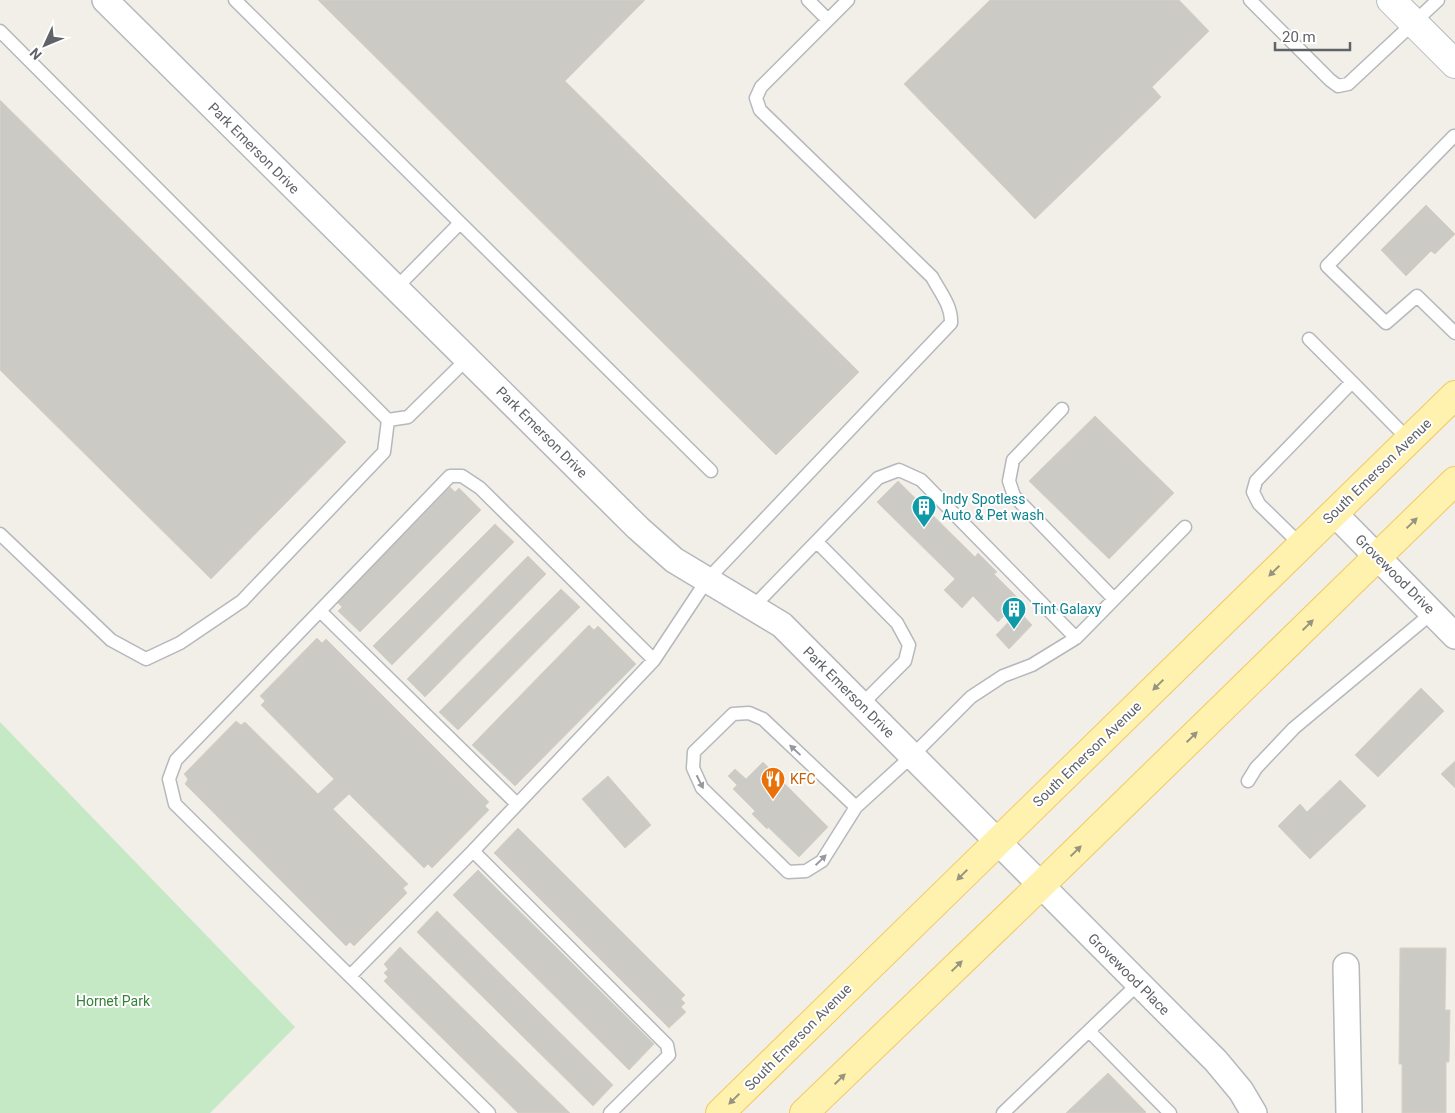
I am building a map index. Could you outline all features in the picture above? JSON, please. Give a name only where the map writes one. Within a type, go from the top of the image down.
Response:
[{"type":"main road","name":"South Emerson Avenue","points":[[720,1113],[1455,395]]},
{"type":"main road","points":[[804,1113],[1455,481]]},
{"type":"street","name":"Park Emerson Drive","points":[[105,0],[638,528],[674,560],[782,625],[997,841]]},
{"type":"street","points":[[1391,0],[1455,64]]},
{"type":"street","name":"Grovewood Drive","points":[[1334,513],[1455,636]]},
{"type":"street","name":"Grovewood Place","points":[[997,841],[1216,1061],[1241,1091],[1254,1113]]},
{"type":"street","points":[[1346,966],[1349,1113]]},
{"type":"lane","points":[[235,0],[711,472]]},
{"type":"lane","points":[[808,0],[828,20]]},
{"type":"lane","points":[[350,976],[473,851],[654,660],[707,580],[951,323],[949,307],[932,278],[760,110],[756,98],[761,88],[848,0]]},
{"type":"lane","points":[[1250,0],[1338,86],[1348,84],[1438,0]]},
{"type":"lane","points":[[0,31],[388,420]]},
{"type":"lane","points":[[1455,136],[1327,266],[1386,324],[1417,296],[1455,333]]},
{"type":"lane","points":[[396,288],[460,223]]},
{"type":"lane","points":[[1309,339],[1410,440]]},
{"type":"lane","points":[[388,420],[408,417],[467,358]]},
{"type":"lane","points":[[1301,545],[1259,504],[1253,492],[1256,481],[1352,382]]},
{"type":"lane","points":[[1062,409],[1013,460],[1009,481],[1014,496],[1114,599]]},
{"type":"lane","points":[[0,534],[111,640],[146,659],[180,643],[242,601],[384,452],[388,420]]},
{"type":"lane","points":[[753,607],[878,478],[899,470],[921,480],[1076,638]]},
{"type":"lane","points":[[488,1113],[175,804],[169,778],[176,760],[450,476],[462,476],[480,488],[654,660]]},
{"type":"lane","points":[[856,807],[764,719],[749,713],[733,714],[694,752],[693,768],[702,788],[788,872],[806,871],[822,861],[856,807],[912,756],[971,697],[1003,676],[1032,665],[1076,638],[1186,527]]},
{"type":"lane","points":[[817,542],[897,623],[909,645],[905,660],[862,705]]},
{"type":"lane","points":[[320,610],[517,804]]},
{"type":"lane","points":[[1248,780],[1256,768],[1294,728],[1432,613]]},
{"type":"lane","points":[[473,851],[667,1045],[670,1055],[610,1113]]},
{"type":"lane","points":[[1003,1113],[1139,983]]},
{"type":"lane","points":[[1088,1031],[1170,1113]]},
{"type":"green space","name":"Hornet Park","points":[[0,722],[295,1027],[210,1113],[0,1113]]},
{"type":"building","points":[[318,0],[645,0],[565,81],[859,372],[776,455]]},
{"type":"building","points":[[990,0],[1179,0],[1209,31],[1152,87],[1161,97],[1035,219],[904,84]]},
{"type":"building","points":[[0,100],[346,442],[211,579],[0,370]]},
{"type":"building","points":[[1426,205],[1455,234],[1435,254],[1431,251],[1406,276],[1381,250]]},
{"type":"building","points":[[1095,416],[1174,493],[1109,559],[1029,481]]},
{"type":"building","name":"Indy Spotless Auto & Pet wash","points":[[898,481],[975,557],[978,553],[997,572],[994,574],[1020,600],[998,622],[973,596],[962,608],[944,590],[955,579],[877,502]]},
{"type":"building","points":[[450,487],[455,492],[459,488],[481,510],[360,632],[338,611],[342,607],[337,602]]},
{"type":"building","points":[[495,524],[514,542],[392,665],[373,646]]},
{"type":"building","points":[[528,556],[546,574],[425,697],[407,679]]},
{"type":"building","points":[[561,589],[580,607],[458,730],[439,712]]},
{"type":"building","name":"Tint Galaxy","points":[[1019,611],[1032,625],[1009,649],[996,635]]},
{"type":"building","points":[[589,625],[594,630],[598,626],[636,664],[515,786],[472,745]]},
{"type":"building","points":[[317,638],[322,643],[326,639],[489,802],[485,806],[489,810],[432,868],[428,864],[424,868],[349,794],[333,809],[408,884],[403,888],[407,893],[354,946],[350,942],[346,946],[185,784],[188,779],[184,774],[236,721],[241,725],[245,722],[318,794],[334,779],[261,705],[265,701],[260,696]]},
{"type":"building","points":[[1421,688],[1444,711],[1378,777],[1355,755]]},
{"type":"building","points":[[1455,761],[1455,788],[1441,774]]},
{"type":"building","name":"KFC","points":[[763,762],[828,827],[799,857],[752,814],[755,811],[733,789],[737,785],[728,776],[735,769],[746,779]]},
{"type":"building","points":[[608,776],[651,825],[625,848],[582,799]]},
{"type":"building","points":[[1340,780],[1366,806],[1310,859],[1278,826],[1300,804],[1307,812]]},
{"type":"building","points":[[518,828],[685,995],[681,999],[685,1003],[681,1007],[686,1012],[669,1028],[494,853]]},
{"type":"building","points":[[478,870],[654,1044],[629,1070],[453,895]]},
{"type":"building","points":[[437,911],[613,1085],[593,1106],[417,932]]},
{"type":"building","points":[[400,947],[570,1113],[518,1113],[384,981],[388,977],[384,973],[388,969],[384,964]]},
{"type":"building","points":[[1400,948],[1446,948],[1445,1010],[1450,1010],[1449,1062],[1446,1062],[1446,1113],[1402,1113],[1402,1064],[1399,1064]]},
{"type":"building","points":[[1108,1073],[1145,1113],[1066,1113]]},
{"type":"place","name":"Indy Spotless Auto & Pet wash","points":[[924,528]]},
{"type":"place","name":"Tint Galaxy","points":[[1014,630]]},
{"type":"place","name":"KFC","points":[[773,800]]}]
